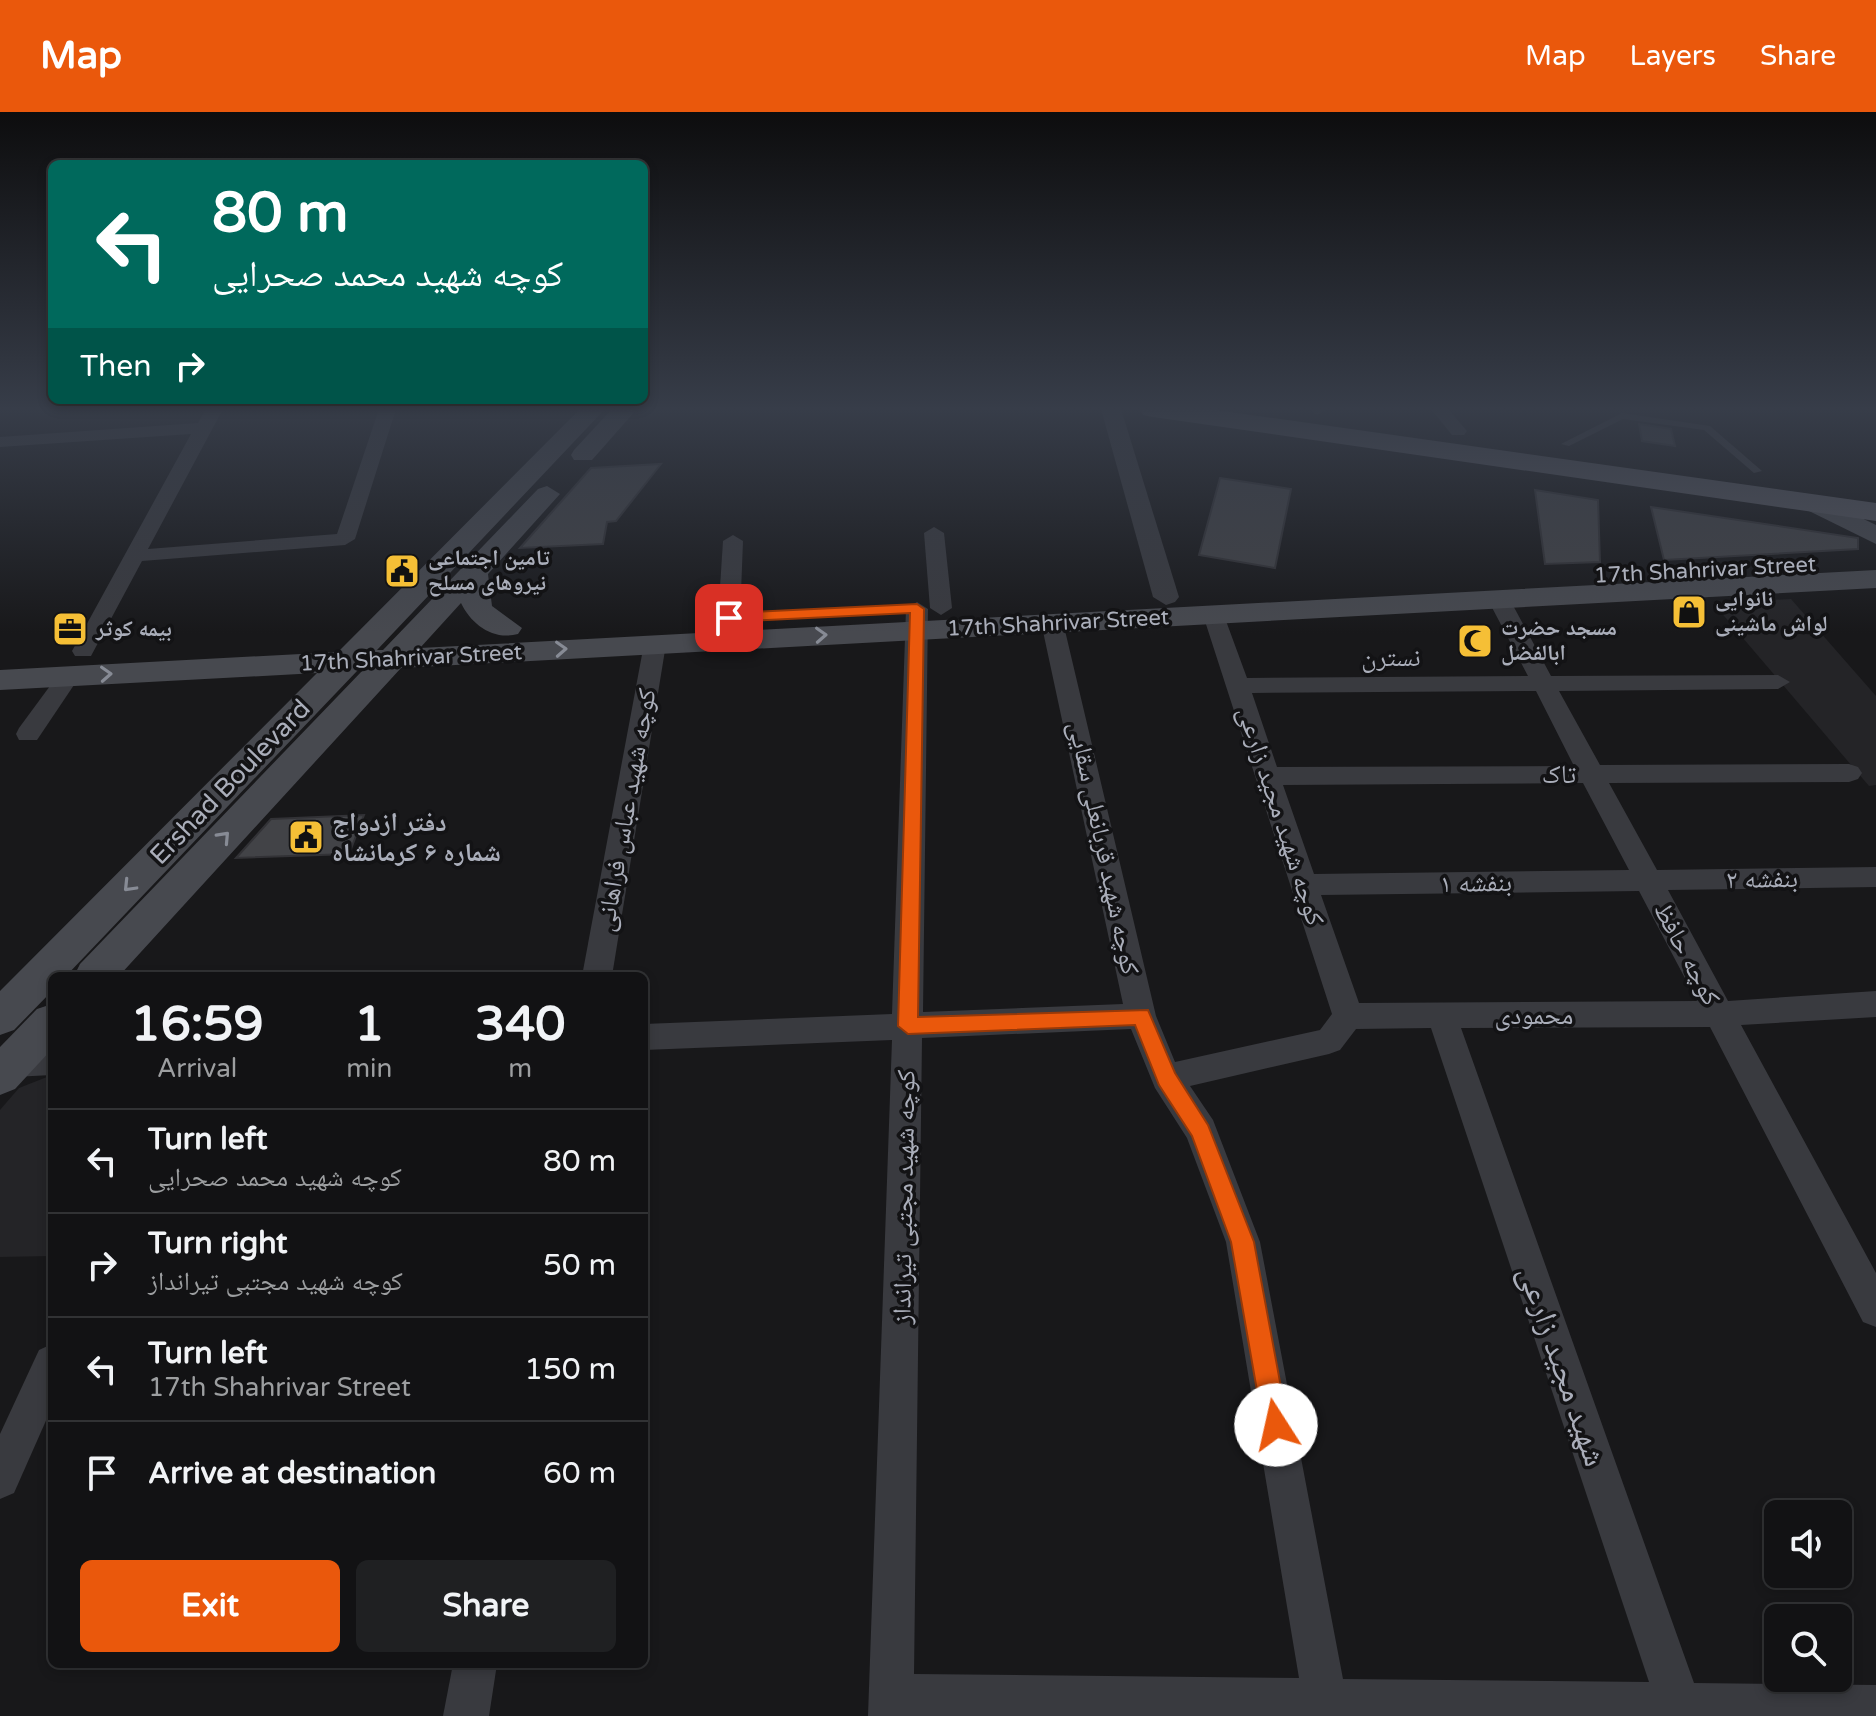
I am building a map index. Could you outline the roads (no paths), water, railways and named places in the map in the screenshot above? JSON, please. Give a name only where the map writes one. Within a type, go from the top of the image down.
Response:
[{"type":"main road","name":"Ershad Boulevard","points":[[98,972],[383,646],[539,484]]},
{"type":"main road","points":[[1675,484],[1876,512]]},
{"type":"main road","points":[[1853,484],[1876,487]]},
{"type":"main road","name":"Ershad Boulevard","points":[[0,1018],[348,661],[416,633],[474,573],[532,491]]},
{"type":"main road","points":[[1816,504],[1876,536]]},
{"type":"main road","name":"17th Shahrivar Street","points":[[0,680],[76,664],[383,646],[655,644],[925,615],[1166,597],[1876,561]]},
{"type":"main road","points":[[474,573],[472,595],[477,610],[486,620],[507,628]]},
{"type":"main road","name":"17th Shahrivar Street","points":[[416,633],[729,618],[925,615],[1052,622],[1876,579]]},
{"type":"main road","name":"17th Shahrivar Street","points":[[0,655],[76,664],[252,667],[348,661]]},
{"type":"main road","points":[[252,667],[275,674],[292,685],[297,696],[287,724]]},
{"type":"main road","points":[[22,1067],[48,1027]]},
{"type":"street","points":[[28,734],[76,664],[173,484]]},
{"type":"street","points":[[134,556],[345,539],[363,484]]},
{"type":"street","points":[[1133,484],[1166,597]]},
{"type":"street","name":"کوچه شهید مجتبی تیرانداز","points":[[892,1706],[908,1026],[925,615],[934,533]]},
{"type":"street","points":[[729,618],[733,541]]},
{"type":"street","name":"کوچه حافظ","points":[[1498,598],[1876,1309]]},
{"type":"street","name":"کوچه شهید مجید زارعی","points":[[1214,615],[1348,1016]]},
{"type":"street","name":"کوچه شهید قربانعلی سقایی","points":[[1052,622],[1141,1016],[1166,1078],[1201,1131],[1243,1242],[1326,1708]]},
{"type":"street","name":"کوچه شهید عباس فراهانی","points":[[598,972],[655,644]]},
{"type":"street","name":"نسترن","points":[[1238,686],[1778,682]]},
{"type":"street","name":"تاک","points":[[1268,776],[1849,773]]},
{"type":"street","name":"بنفشه ۲","points":[[1648,880],[1876,877]]},
{"type":"street","name":"بنفشه ۱","points":[[1305,885],[1648,880]]},
{"type":"street","name":"محمودی","points":[[1348,1016],[1719,1014],[1876,1004]]},
{"type":"street","points":[[648,1037],[1141,1016]]},
{"type":"street","points":[[1166,1078],[1329,1041],[1348,1016]]},
{"type":"street","name":"شهید مجید زارعی","points":[[1442,1016],[1681,1710]]},
{"type":"street","points":[[0,1479],[48,1372]]},
{"type":"street","points":[[466,1716],[474,1668]]},
{"type":"street","points":[[892,1706],[1681,1710],[1876,1707]]},
{"type":"place","name":"تامین اجتماعی نیروهای مسلح","points":[[402,571]]},
{"type":"place","name":"نانوایی لواش ماشینی","points":[[1689,612]]},
{"type":"place","name":"بیمه کوثر","points":[[70,629]]},
{"type":"place","name":"مسجد حضرت ابالفضل","points":[[1475,641]]},
{"type":"place","name":"دفتر ازدواج شماره ۶ کرمانشاه","points":[[306,837]]}]
